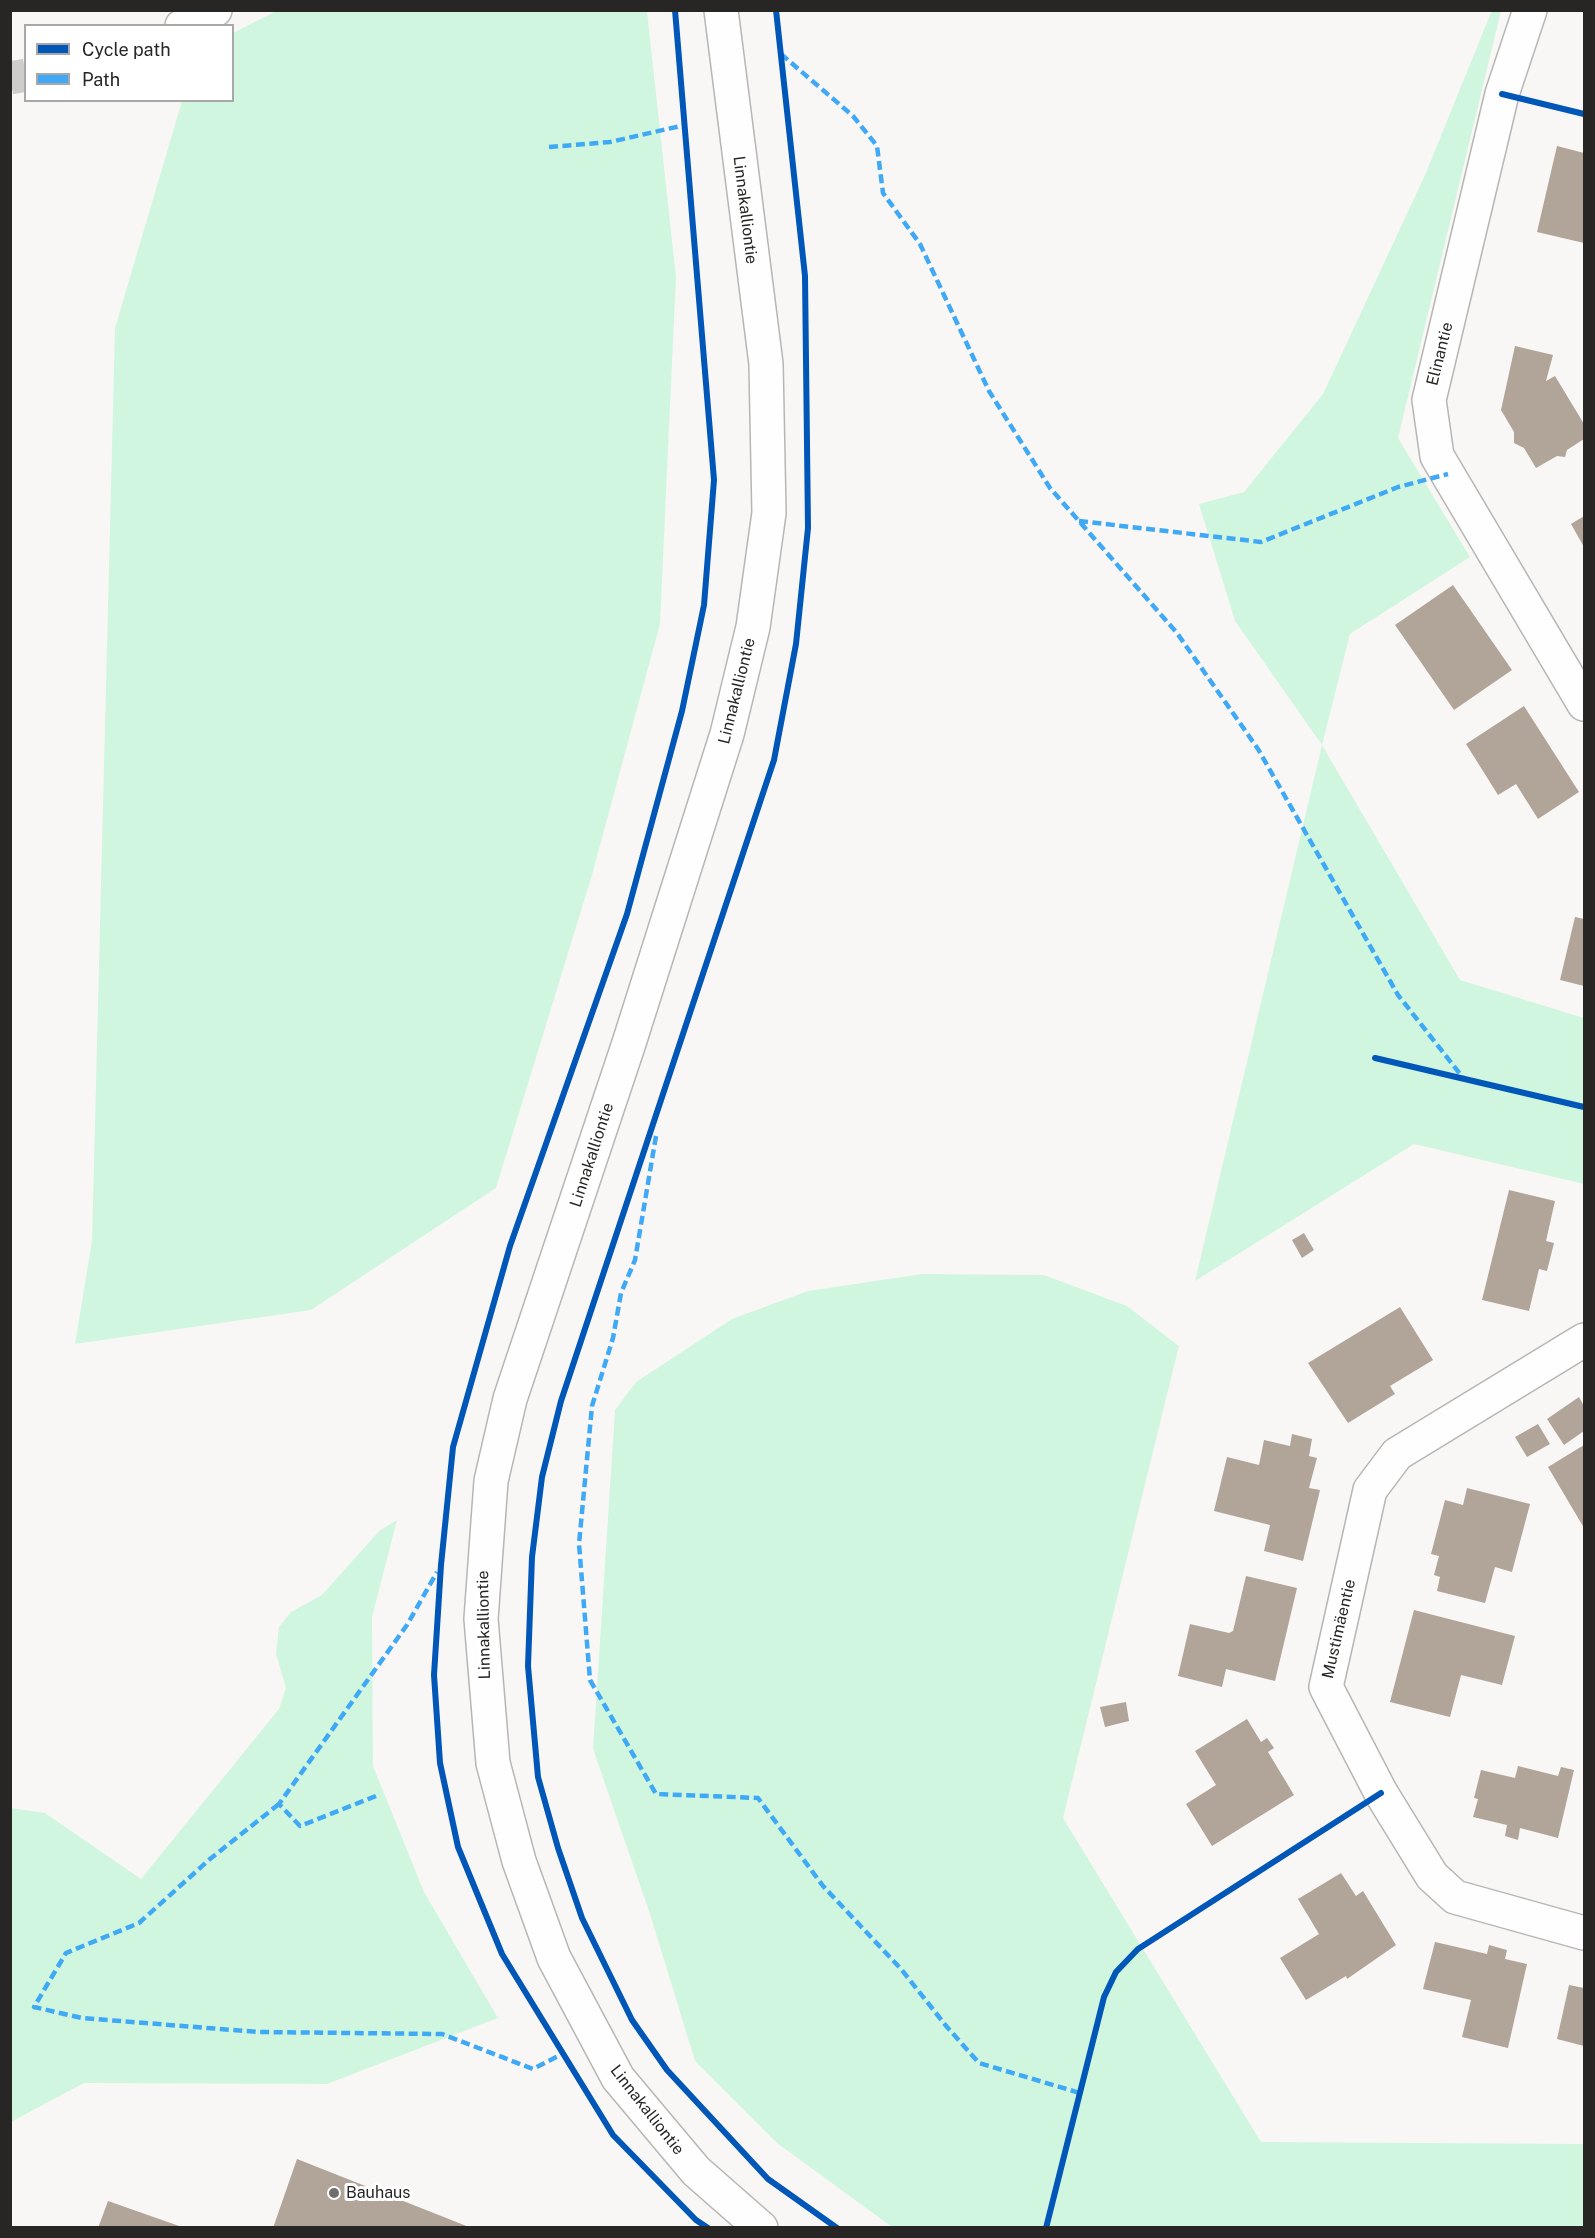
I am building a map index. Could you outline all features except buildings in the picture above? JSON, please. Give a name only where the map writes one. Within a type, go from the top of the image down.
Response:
[{"type":"main road","points":[[186,24],[215,10]]},
{"type":"main road","name":"Linnakalliontie","points":[[721,10],[766,364],[769,513],[753,627],[724,745],[629,1043],[510,1399],[491,1481],[481,1619],[484,1674],[494,1763],[519,1861],[554,1958],[618,2078],[696,2171],[761,2228]]},
{"type":"main road","name":"Elinantie","points":[[1530,10],[1502,94],[1429,400],[1437,456],[1584,704]]},
{"type":"main road","name":"Mustimäentie","points":[[1584,1340],[1397,1454],[1370,1490],[1326,1688],[1381,1793],[1432,1876],[1455,1897],[1584,1933]]},
{"type":"green space","points":[[1492,10],[1501,11],[1398,438],[1470,557],[1350,634],[1322,745],[1235,621],[1199,504],[1244,492],[1323,394],[1425,175]]},
{"type":"green space","points":[[276,11],[647,11],[676,277],[660,624],[592,875],[496,1188],[311,1310],[75,1344],[92,1241],[115,328],[182,102],[234,102],[234,32]]},
{"type":"green space","points":[[1322,745],[1460,980],[1584,1018],[1584,1184],[1414,1144],[1195,1281]]},
{"type":"green space","points":[[922,1274],[1044,1275],[1127,1306],[1179,1346],[1063,1818],[1261,2142],[1584,2144],[1584,2227],[892,2227],[777,2143],[695,2061],[650,1914],[593,1749],[615,1410],[636,1382],[732,1319],[808,1291]]},
{"type":"green space","points":[[397,1520],[372,1617],[373,1766],[424,1892],[498,2018],[327,2084],[84,2083],[11,2122],[11,1808],[45,1813],[141,1879],[279,1709],[286,1688],[276,1654],[279,1627],[291,1612],[322,1595],[379,1531]]},
{"type":"tunnel","points":[[10,78],[24,75]]},
{"type":"marked path","points":[[781,54],[853,116],[877,146],[883,193],[920,244],[989,391],[1050,488],[1177,633],[1258,749],[1398,995],[1464,1079]]},
{"type":"marked path","points":[[549,147],[610,142],[685,125]]},
{"type":"marked path","points":[[1079,521],[1261,542],[1398,487],[1448,474]]},
{"type":"marked path","points":[[656,1136],[635,1260],[621,1293],[613,1338],[592,1406],[579,1544],[590,1680],[656,1794],[758,1798],[823,1886],[901,1969],[979,2063],[1080,2093]]},
{"type":"marked path","points":[[376,1796],[300,1826],[279,1804],[407,1625],[437,1572]]},
{"type":"marked path","points":[[279,1804],[210,1859],[139,1923],[66,1953],[34,2007],[82,2018],[258,2032],[442,2034],[533,2069],[562,2054]]},
{"type":"cycle path","points":[[675,10],[714,480],[704,605],[682,711],[627,914],[510,1246],[453,1447],[441,1565],[434,1675],[440,1763],[458,1847],[502,1954],[613,2135],[696,2220],[708,2228]]},
{"type":"cycle path","points":[[776,10],[805,276],[808,528],[796,644],[774,760],[561,1401],[542,1477],[532,1557],[528,1666],[538,1777],[558,1848],[582,1918],[632,2020],[667,2070],[768,2179],[837,2228]]},
{"type":"cycle path","points":[[1502,94],[1584,114]]},
{"type":"cycle path","points":[[1375,1058],[1584,1107]]},
{"type":"cycle path","points":[[1046,2228],[1104,1997],[1116,1972],[1138,1949],[1381,1793]]},
{"type":"place","name":"Bauhaus","points":[[334,2193]]}]
